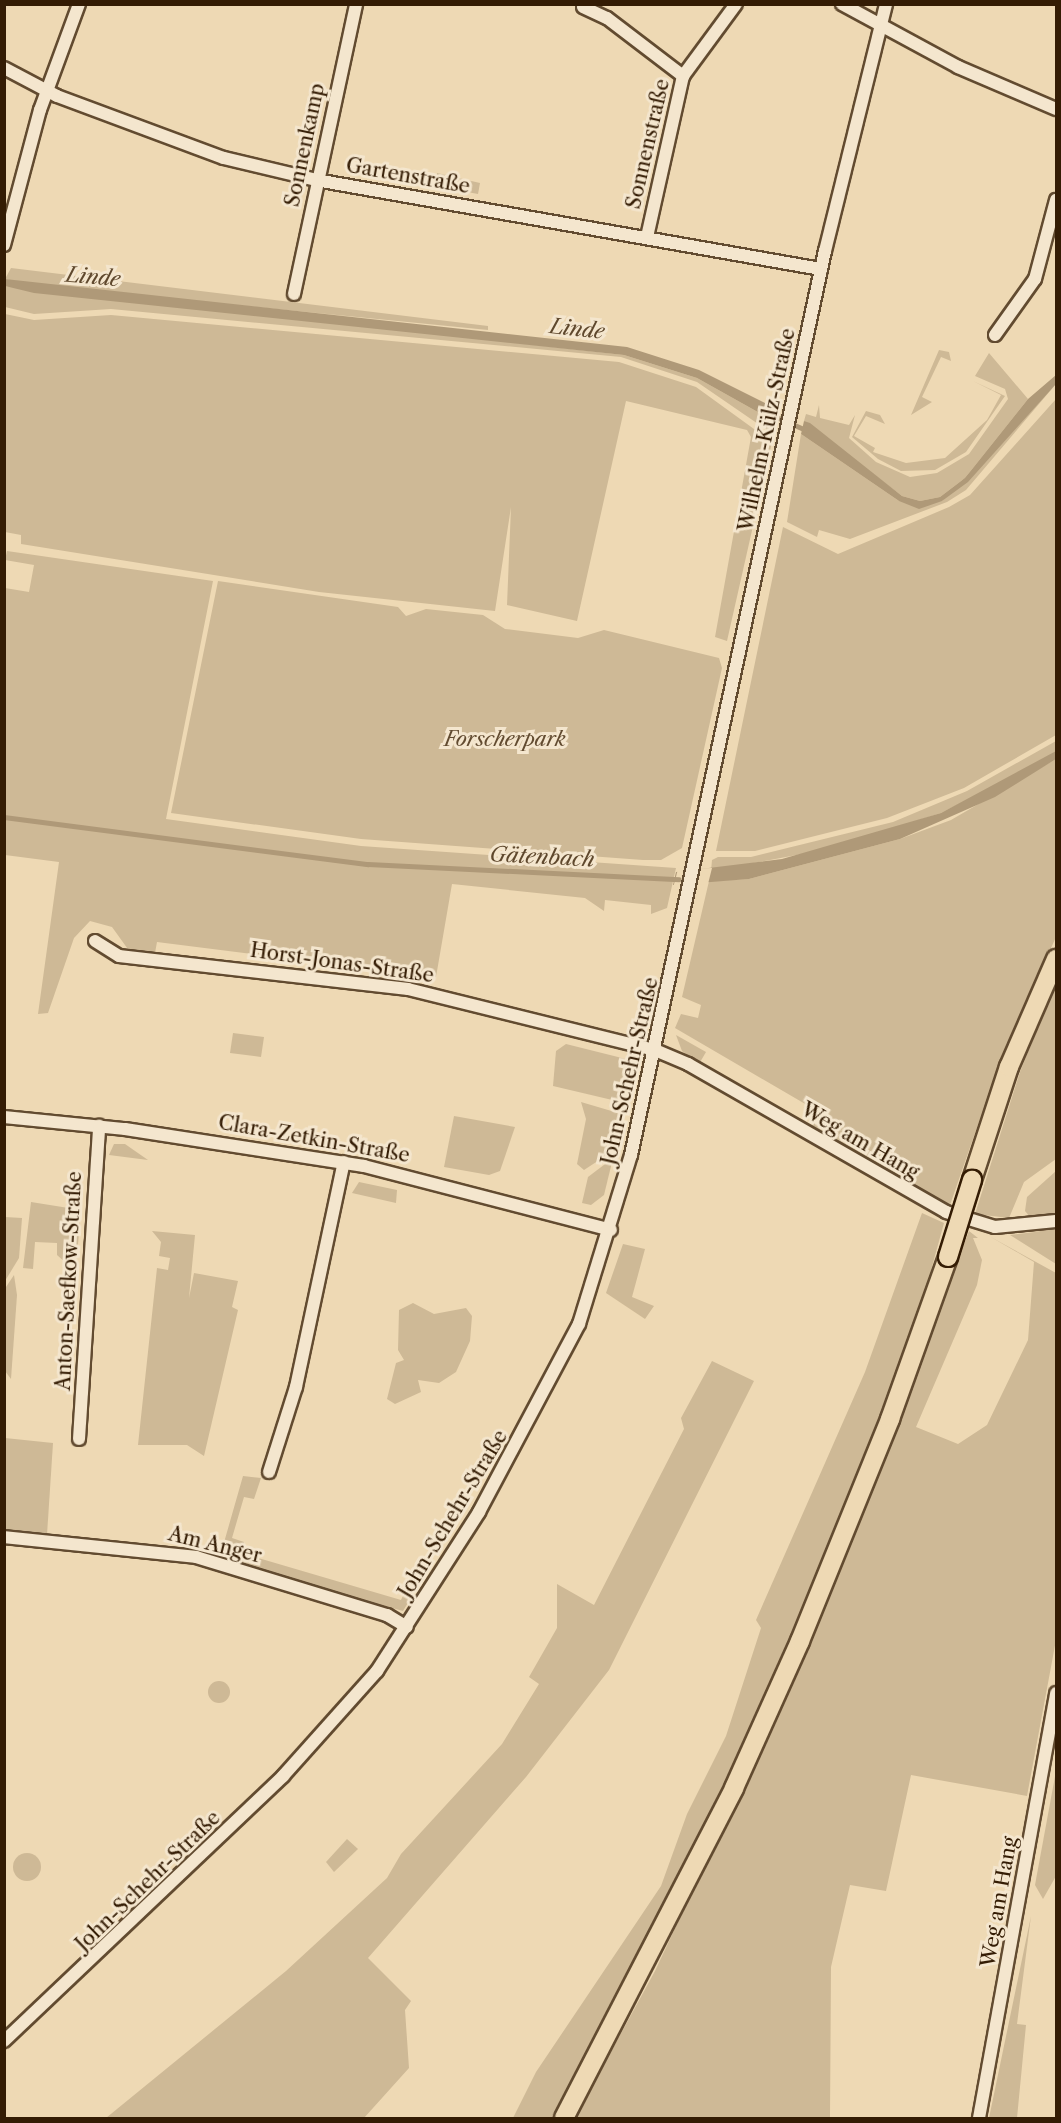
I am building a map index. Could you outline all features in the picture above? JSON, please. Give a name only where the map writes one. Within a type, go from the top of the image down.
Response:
[{"type":"main road","points":[[564,2118],[723,1809],[800,1641],[890,1419],[948,1257],[1009,1067],[1056,958]]},
{"type":"street","points":[[4,245],[46,91],[79,4]]},
{"type":"street","name":"Sonnenkamp","points":[[294,294],[316,180],[356,4]]},
{"type":"street","name":"Sonnenstraße","points":[[647,237],[682,76],[736,4]]},
{"type":"street","points":[[842,4],[881,28],[1056,109]]},
{"type":"street","name":"Wilhelm-Külz-Straße","points":[[694,866],[821,269],[886,4]]},
{"type":"street","points":[[581,5],[607,18],[682,76]]},
{"type":"street","name":"Gartenstraße","points":[[4,68],[46,91],[162,138],[316,180],[821,269]]},
{"type":"street","points":[[995,335],[1037,274],[1056,200]]},
{"type":"street","name":"John-Schehr-Straße","points":[[4,2041],[295,1764],[407,1628],[534,1415],[579,1324],[611,1230],[655,1050],[694,866]]},
{"type":"street","name":"Horst-Jonas-Straße","points":[[95,941],[119,956],[408,989],[655,1050]]},
{"type":"street","name":"Weg am Hang","points":[[655,1050],[688,1064],[946,1212],[995,1227],[1056,1221]]},
{"type":"street","name":"Clara-Zetkin-Straße","points":[[4,1117],[99,1126],[344,1162],[442,1182],[611,1230]]},
{"type":"street","name":"Anton-Saefkow-Straße","points":[[79,1438],[99,1126]]},
{"type":"street","points":[[269,1472],[296,1387],[344,1162]]},
{"type":"street","name":"Am Anger","points":[[4,1537],[186,1554],[387,1615],[407,1628]]},
{"type":"street","name":"Weg am Hang","points":[[979,2118],[1056,1693]]},
{"type":"green space","points":[[437,173],[480,183],[478,194],[435,186]]},
{"type":"green space","points":[[11,268],[488,326],[488,330],[34,285],[5,279]]},
{"type":"green space","points":[[5,286],[624,355],[697,378],[774,421],[770,432],[697,382],[621,357],[111,309],[34,314],[5,307]]},
{"type":"green space","points":[[5,314],[34,320],[111,315],[619,362],[696,387],[772,442],[727,641],[715,637],[751,437],[747,430],[626,401],[577,621],[507,605],[511,507],[495,611],[319,592],[21,544],[21,535],[5,532]]},
{"type":"green space","points":[[939,350],[949,352],[951,361],[941,357],[922,397],[932,402],[911,415]]},
{"type":"green space","points":[[989,353],[1028,399],[965,478],[940,497],[920,501],[902,496],[804,421],[806,414],[816,417],[819,405],[820,418],[849,425],[855,415],[849,438],[876,462],[910,477],[937,473],[969,454],[1008,399],[1005,389],[975,376]]},
{"type":"green space","points":[[973,381],[1005,396],[966,452],[935,470],[901,471],[878,459],[852,437],[866,411],[880,415],[885,424],[866,416],[854,436],[875,448],[873,452],[906,463],[945,458],[987,420],[1001,395]]},
{"type":"green space","points":[[1056,384],[966,490],[947,502],[850,539],[819,530],[817,537],[787,522],[801,434],[899,501],[942,501]]},
{"type":"green space","points":[[1056,399],[1056,735],[964,788],[887,818],[755,851],[716,851],[783,527],[838,554],[949,507],[970,495]]},
{"type":"green space","points":[[7,551],[213,581],[166,819],[361,846],[676,868],[667,908],[651,914],[651,905],[605,900],[604,911],[585,898],[452,884],[436,977],[157,942],[155,953],[130,952],[112,927],[90,921],[74,938],[48,1013],[38,1014],[59,862],[5,855],[5,588],[29,592],[34,565],[5,560]]},
{"type":"green space","name":"Forscherpark","points":[[218,581],[398,607],[406,616],[426,609],[483,615],[505,629],[578,638],[604,630],[719,658],[722,668],[682,848],[661,860],[643,860],[361,839],[171,813]]},
{"type":"green space","points":[[1056,741],[1056,751],[1033,767],[941,813],[823,850],[711,871],[712,860],[718,857],[751,857],[893,822],[967,791]]},
{"type":"green space","points":[[1056,759],[1056,937],[999,1064],[950,1205],[811,1128],[819,1112],[675,1028],[681,1014],[698,1018],[701,1005],[682,997],[709,881],[749,879],[900,839],[951,820]]},
{"type":"green space","points":[[1056,983],[1056,1159],[1024,1182],[1009,1218],[975,1214],[1020,1072]]},
{"type":"green space","points":[[233,1033],[264,1037],[261,1057],[230,1053]]},
{"type":"green space","points":[[676,1035],[706,1052],[699,1064],[682,1051]]},
{"type":"green space","points":[[566,1044],[626,1059],[633,1070],[625,1103],[553,1086],[556,1051]]},
{"type":"green space","points":[[581,1102],[625,1115],[616,1149],[584,1170],[577,1164],[586,1119]]},
{"type":"green space","points":[[454,1116],[515,1127],[500,1171],[489,1175],[444,1167]]},
{"type":"green space","points":[[114,1144],[125,1144],[148,1160],[109,1155]]},
{"type":"green space","points":[[613,1158],[604,1195],[591,1205],[582,1203],[588,1177]]},
{"type":"green space","points":[[1056,1171],[1056,1214],[1031,1218],[1025,1211],[1027,1197]]},
{"type":"green space","points":[[359,1182],[397,1190],[396,1203],[352,1193]]},
{"type":"green space","points":[[31,1202],[81,1210],[78,1244],[66,1263],[57,1255],[57,1243],[35,1242],[33,1269],[23,1268]]},
{"type":"green space","points":[[922,1213],[944,1223],[922,1303],[831,1545],[727,1784],[555,2118],[513,2118],[536,2072],[661,1886],[687,1814],[726,1736],[761,1628],[756,1620],[865,1372]]},
{"type":"green space","points":[[5,1217],[22,1218],[19,1258],[5,1281]]},
{"type":"green space","points":[[1056,1228],[1056,1264],[1010,1235],[1035,1232]]},
{"type":"green space","points":[[152,1231],[195,1235],[189,1298],[194,1273],[238,1281],[232,1307],[238,1310],[204,1456],[187,1445],[138,1445],[157,1268],[168,1270],[170,1258],[159,1256],[161,1242]]},
{"type":"green space","points":[[969,1231],[978,1238],[973,1238],[982,1260],[977,1285],[916,1427],[958,1444],[987,1425],[1028,1340],[1034,1262],[989,1236],[1056,1273],[1056,1640],[1027,1796],[911,1775],[886,1891],[850,1885],[831,1967],[830,2118],[575,2118],[655,1971],[808,1645]]},
{"type":"green space","points":[[623,1244],[645,1249],[632,1297],[654,1306],[645,1319],[606,1293]]},
{"type":"green space","points":[[14,1275],[17,1295],[11,1379],[5,1371],[4,1290]]},
{"type":"green space","points":[[413,1303],[434,1314],[466,1308],[472,1316],[470,1341],[456,1372],[439,1383],[418,1380],[421,1392],[395,1404],[387,1399],[396,1363],[404,1360],[398,1350],[399,1310]]},
{"type":"green space","points":[[712,1361],[754,1381],[609,1670],[526,1777],[368,1958],[411,2001],[405,2010],[409,2068],[364,2118],[106,2118],[286,1971],[387,1878],[401,1854],[502,1744],[539,1684],[529,1677],[557,1628],[557,1584],[594,1605],[684,1429],[681,1418]]},
{"type":"green space","points":[[5,1438],[53,1443],[47,1535],[5,1530]]},
{"type":"green space","points":[[243,1476],[261,1478],[254,1499],[244,1497],[232,1538],[244,1542],[241,1553],[401,1600],[408,1585],[417,1588],[403,1611],[219,1560]]},
{"type":"green space","points":[[219,1681],[227,1684],[230,1692],[227,1700],[219,1703],[211,1700],[208,1692],[211,1684]]},
{"type":"green space","points":[[1056,1771],[1056,1876],[1043,1899],[1035,1885]]},
{"type":"green space","points":[[347,1839],[358,1849],[334,1872],[326,1862]]},
{"type":"green space","points":[[27,1853],[37,1857],[41,1867],[37,1877],[27,1881],[17,1877],[13,1867],[17,1857]]},
{"type":"green space","points":[[1031,1916],[1017,2024],[1026,2025],[1017,2118],[989,2118]]},
{"type":"shaded area","points":[[5,279],[627,347],[699,370],[777,409],[774,421],[697,378],[624,355],[34,293],[5,286]]},
{"type":"shaded area","points":[[1056,375],[1056,384],[968,482],[942,501],[919,509],[899,501],[801,434],[804,421],[810,423],[902,496],[920,501],[940,497],[965,478],[1028,399]]},
{"type":"shaded area","points":[[1056,751],[1056,759],[995,797],[900,839],[749,879],[673,885],[676,872],[782,859],[941,813]]},
{"type":"pier","points":[[712,868],[708,884],[673,888],[678,869]]},
{"type":"waterway","name":"Linde","points":[[770,414],[806,430]]},
{"type":"waterway","name":"Gätenbach","points":[[4,817],[368,864],[679,879]]}]
